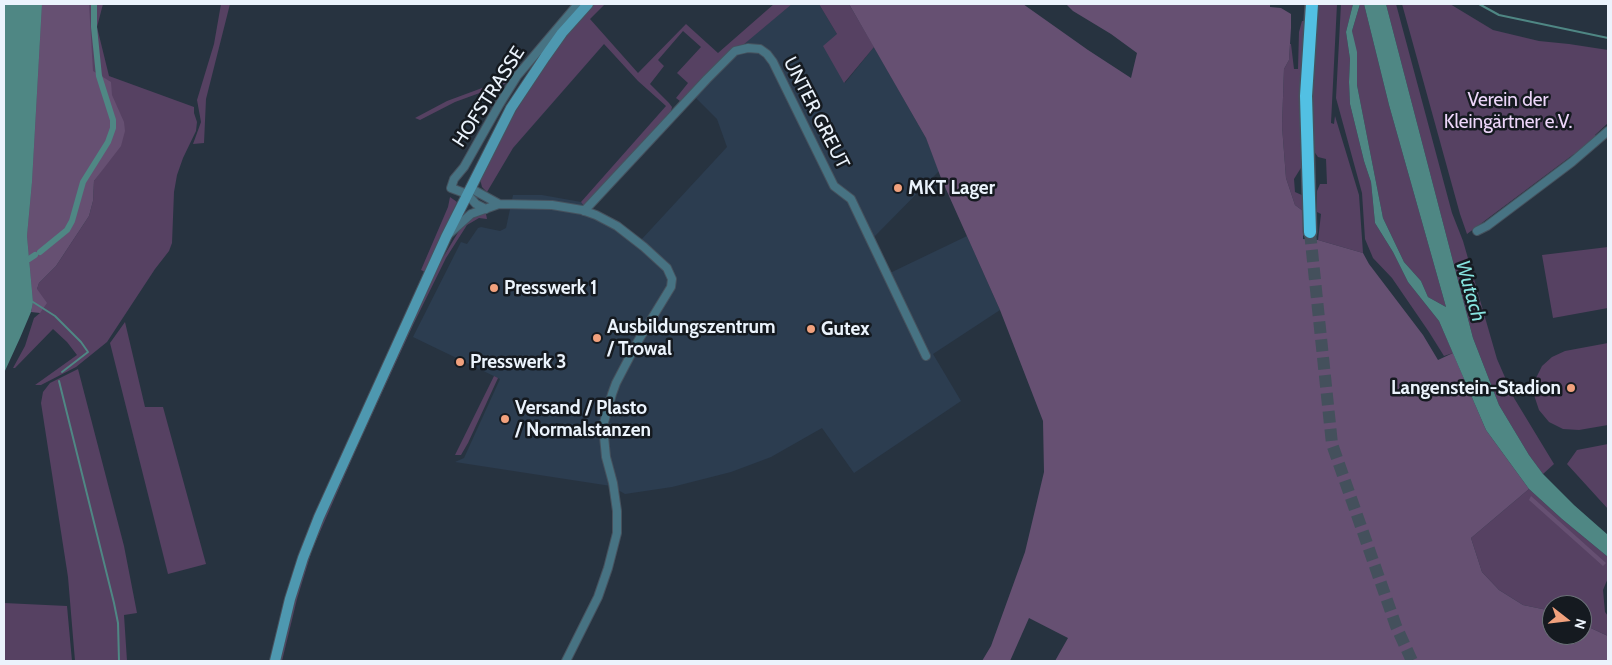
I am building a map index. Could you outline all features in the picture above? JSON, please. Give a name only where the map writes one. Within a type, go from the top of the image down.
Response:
[{"type":"highway","points":[[1310,232],[1306,96],[1312,4]]},
{"type":"main road","points":[[275,661],[290,599],[319,517],[446,237],[511,108],[550,50],[588,4]]},
{"type":"street","name":"HOFSTRASSE","points":[[468,191],[451,188],[454,179],[464,167],[499,105],[518,76],[578,4]]},
{"type":"street","name":"UNTER GREUT","points":[[584,211],[735,51],[748,48],[760,49],[773,62],[834,186],[851,200],[926,356]]},
{"type":"street","points":[[1477,231],[1487,226],[1564,168],[1608,131]]},
{"type":"street","points":[[468,191],[498,204],[552,205],[596,215],[617,226],[644,247],[667,268],[672,279],[671,287],[638,341],[616,382],[603,426],[606,457],[614,483],[617,532],[598,597],[566,661]]},
{"type":"street","points":[[468,191],[476,204],[486,209]]},
{"type":"street","points":[[446,237],[471,214],[498,204]]},
{"type":"shaded area","points":[[4,4],[42,4],[32,182],[27,236],[33,302],[31,312],[4,373]]},
{"type":"shaded area","points":[[42,4],[89,4],[93,71],[111,82],[112,95],[124,122],[125,131],[121,146],[94,181],[93,201],[89,216],[56,266],[39,283],[37,289],[47,303],[40,313],[31,312],[33,302],[27,236],[32,182]]},
{"type":"shaded area","points":[[792,4],[819,4],[837,34],[845,83],[874,47],[926,138],[939,171],[873,238],[890,273],[967,236],[1000,310],[933,354],[961,401],[854,473],[822,428],[771,457],[731,472],[672,487],[625,494],[611,486],[455,462],[464,458],[500,379],[413,337],[461,242],[467,244],[478,228],[481,227],[500,231],[506,228],[513,195],[542,195],[581,202],[609,217],[641,240],[727,147],[717,119],[693,95],[748,40]]},
{"type":"shaded area","points":[[849,4],[1023,4],[1131,78],[1137,53],[1111,34],[1073,11],[1066,4],[1270,4],[1270,7],[1281,8],[1291,14],[1289,60],[1284,69],[1282,126],[1286,178],[1295,205],[1303,211],[1303,239],[1318,240],[1363,253],[1369,264],[1423,335],[1438,360],[1453,353],[1486,430],[1529,489],[1471,538],[1482,572],[1499,590],[1523,605],[1542,609],[1542,645],[1592,645],[1592,629],[1608,636],[1608,661],[1055,661],[1068,638],[1029,618],[1010,661],[982,661],[991,646],[1025,552],[1044,472],[1043,421],[1000,310],[941,178],[926,138]]},
{"type":"shaded area","points":[[1353,4],[1360,4],[1352,31],[1357,52],[1357,85],[1383,218],[1404,262],[1421,281],[1428,297],[1446,307],[1389,105],[1364,4],[1386,4],[1473,338],[1499,405],[1529,455],[1543,474],[1608,535],[1608,557],[1529,489],[1486,430],[1439,321],[1408,282],[1393,252],[1375,223],[1371,182],[1350,104],[1350,59],[1346,32]]},
{"type":"shaded area","points":[[1531,496],[1606,563],[1603,566],[1529,500]]},
{"type":"green space","points":[[4,4],[103,4],[97,27],[109,76],[194,107],[197,122],[196,131],[183,158],[174,192],[172,243],[169,251],[107,342],[76,367],[41,385],[35,385],[77,355],[53,329],[13,368],[25,346],[34,318],[40,313],[36,310],[4,305]],"holes":[[[108,161],[94,181],[93,201],[89,216],[56,266],[39,283],[37,289],[36,282],[92,178]]]},
{"type":"green space","points":[[221,4],[230,4],[206,99],[204,143],[193,144],[201,122],[197,100],[214,44]]},
{"type":"green space","points":[[592,4],[605,4],[590,19],[638,73],[686,24],[718,53],[774,4],[792,4],[743,45],[737,47],[680,101],[676,98],[688,83],[677,73],[701,47],[683,31],[658,60],[664,66],[650,84],[669,103],[672,107],[671,111],[584,206],[581,202],[666,106],[638,81],[604,44],[513,148],[487,192],[482,187],[480,179],[506,127],[554,49]]},
{"type":"green space","points":[[819,4],[849,4],[874,47],[844,83],[823,46],[837,34]]},
{"type":"green space","points":[[1318,4],[1337,4],[1331,123],[1334,124],[1335,116],[1359,195],[1363,253],[1318,240],[1321,214],[1317,212],[1317,191],[1320,184],[1327,184],[1326,159],[1318,157],[1313,150],[1312,96]]},
{"type":"green space","points":[[1341,4],[1353,4],[1346,32],[1350,59],[1350,104],[1371,182],[1375,223],[1393,252],[1408,282],[1439,321],[1453,353],[1444,356],[1392,278],[1373,258],[1365,239],[1362,193],[1336,98]]},
{"type":"green space","points":[[1360,4],[1364,4],[1389,105],[1446,307],[1428,297],[1421,281],[1404,262],[1383,218],[1357,85],[1352,31]]},
{"type":"green space","points":[[1386,4],[1396,4],[1452,213],[1463,241],[1497,359],[1514,398],[1554,464],[1543,474],[1529,455],[1499,405],[1473,338]]},
{"type":"green space","name":"Verein der Kleingärtner e.V.","points":[[1402,4],[1450,4],[1493,30],[1539,41],[1608,50],[1608,123],[1595,135],[1598,139],[1577,157],[1574,154],[1467,234],[1460,214]]},
{"type":"green space","points":[[1302,21],[1305,21],[1304,163],[1294,179],[1295,192],[1304,196],[1303,211],[1295,205],[1286,178],[1282,126],[1284,69],[1289,60],[1291,44],[1294,69],[1298,69],[1299,32]]},
{"type":"green space","points":[[501,81],[507,83],[455,102],[420,120],[415,118],[447,101]]},
{"type":"green space","points":[[450,197],[457,202],[425,272],[421,270],[448,207]]},
{"type":"green space","points":[[483,213],[486,214],[487,219],[479,218],[467,225],[446,258],[357,447],[312,550],[297,599],[282,661],[278,661],[286,626],[312,544],[438,266],[463,224]]},
{"type":"green space","points":[[1608,247],[1608,308],[1553,318],[1542,255]]},
{"type":"green space","points":[[125,322],[145,407],[163,407],[206,564],[168,574],[110,343]]},
{"type":"green space","name":"Langenstein-Stadion","points":[[1608,343],[1608,425],[1579,430],[1563,429],[1549,422],[1539,410],[1534,395],[1535,380],[1542,366],[1552,357],[1565,351]]},
{"type":"green space","points":[[78,369],[124,546],[137,613],[124,615],[127,661],[75,661],[68,577],[41,403],[43,392],[50,383]]},
{"type":"green space","points":[[494,376],[498,378],[468,443],[461,455],[455,455]]},
{"type":"green space","points":[[1608,444],[1608,509],[1567,464],[1577,450]]},
{"type":"green space","points":[[1529,489],[1608,557],[1608,578],[1603,590],[1605,612],[1608,616],[1608,636],[1592,629],[1592,595],[1542,595],[1542,609],[1523,605],[1499,590],[1482,572],[1471,538]]},
{"type":"green space","points":[[4,603],[67,606],[72,661],[4,661]]},
{"type":"waterway","points":[[40,252],[67,230],[72,221],[83,182],[108,142],[113,128],[113,120],[99,76],[94,27],[94,4]]},
{"type":"waterway","points":[[1479,4],[1499,15],[1608,38]]},
{"type":"waterway","points":[[29,259],[35,255]]},
{"type":"waterway","points":[[33,302],[55,316],[81,342],[88,352],[62,372]]},
{"type":"waterway","points":[[59,381],[114,603],[118,623],[119,661]]},
{"type":"tunnel","points":[[1310,232],[1332,444],[1396,626],[1412,661]]},
{"type":"place","name":"MKT Lager","points":[[898,188]]},
{"type":"place","name":"Presswerk 1","points":[[494,288]]},
{"type":"place","name":"Gutex","points":[[811,329]]},
{"type":"place","name":"Ausbildungszentrum / Trowal","points":[[597,338]]},
{"type":"place","name":"Presswerk 3","points":[[460,362]]},
{"type":"place","name":"Langenstein-Stadion","points":[[1571,388]]},
{"type":"place","name":"Versand / Plasto / Normalstanzen","points":[[505,419]]},
{"type":"water label","name":"Wutach","points":[[1470,291]]}]
